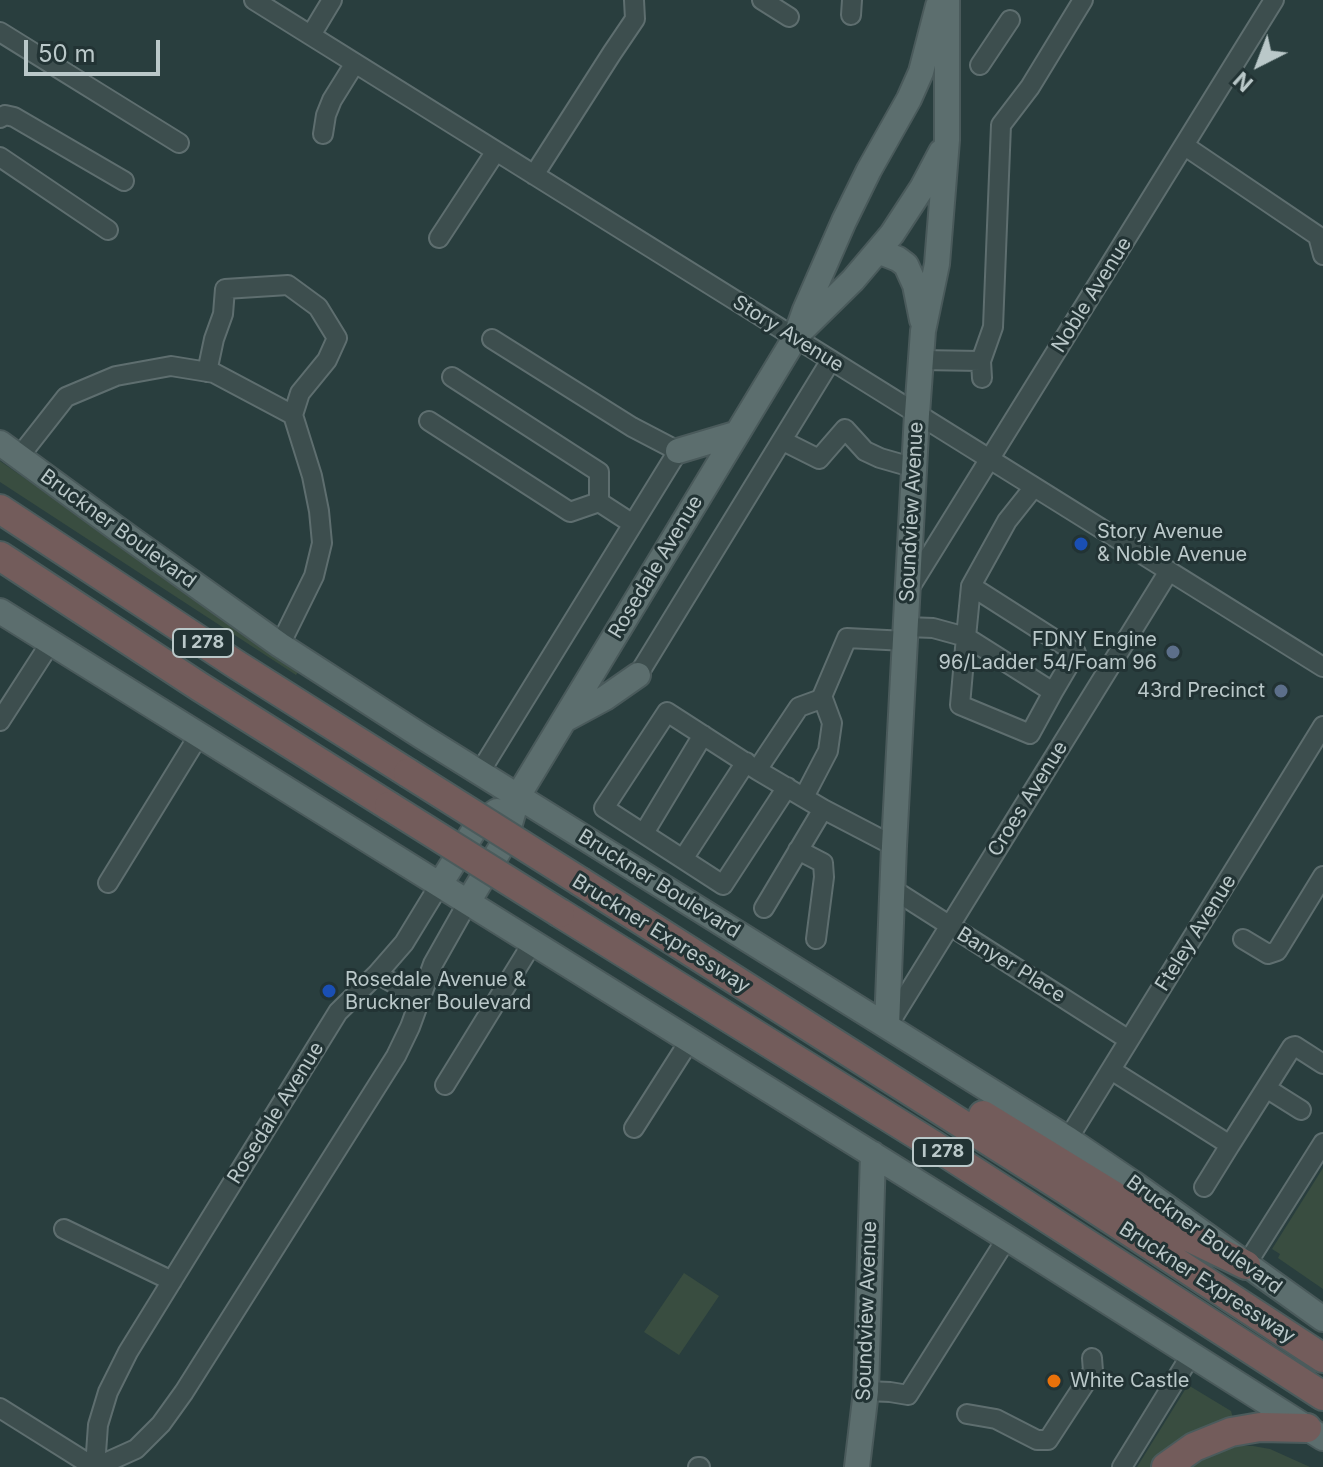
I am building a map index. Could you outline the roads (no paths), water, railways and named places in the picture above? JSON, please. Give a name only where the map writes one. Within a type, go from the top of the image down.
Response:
[{"type":"highway","name":"Bruckner Expressway","points":[[0,509],[237,665],[1066,1190],[1323,1358]]},
{"type":"highway","name":"Bruckner Expressway","points":[[0,556],[187,680],[935,1146],[1323,1396]]},
{"type":"highway","points":[[581,882],[849,1033],[1139,1211],[1246,1265]]},
{"type":"highway","points":[[1166,1467],[1194,1447],[1231,1432],[1260,1427],[1315,1433]]},
{"type":"main road","name":"Rosedale Avenue","points":[[468,902],[505,841],[518,796],[795,338],[844,221],[921,72],[939,0]]},
{"type":"main road","name":"Soundview Avenue","points":[[887,1026],[917,414],[923,331],[937,264],[947,140],[947,0]]},
{"type":"main road","name":"Rosedale Avenue","points":[[795,338],[844,289],[892,234],[922,188],[947,140]]},
{"type":"main road","points":[[878,251],[906,265],[919,299],[923,331]]},
{"type":"main road","points":[[678,451],[735,434]]},
{"type":"main road","name":"Bruckner Boulevard","points":[[10,450],[280,645],[1068,1139],[1323,1319]]},
{"type":"main road","points":[[0,611],[1315,1433]]},
{"type":"main road","points":[[564,720],[605,698],[638,675]]},
{"type":"main road","name":"Rosedale Avenue","points":[[440,884],[478,824],[518,796]]},
{"type":"main road","name":"Soundview Avenue","points":[[857,1467],[866,1391],[873,1154]]},
{"type":"street","name":"Story Avenue","points":[[254,0],[1323,667]]},
{"type":"street","points":[[311,35],[332,0]]},
{"type":"street","points":[[634,0],[635,19]]},
{"type":"street","points":[[534,175],[635,19],[652,0]]},
{"type":"street","points":[[762,0],[789,17]]},
{"type":"street","points":[[921,360],[981,370],[993,327],[1001,125],[1030,87],[1083,0]]},
{"type":"street","name":"Noble Avenue","points":[[909,589],[1274,0]]},
{"type":"street","points":[[980,65],[1010,20]]},
{"type":"street","points":[[0,32],[179,143]]},
{"type":"street","points":[[323,134],[332,100],[355,63]]},
{"type":"street","points":[[0,118],[5,115],[14,117],[124,181]]},
{"type":"street","points":[[1185,146],[1318,236],[1323,255]]},
{"type":"street","points":[[439,238],[496,151]]},
{"type":"street","points":[[0,157],[108,230]]},
{"type":"street","points":[[207,372],[223,314],[225,289],[288,285],[318,307],[337,338],[327,360],[300,393],[293,415],[312,476],[322,543],[314,576],[280,645]]},
{"type":"street","points":[[492,339],[632,427],[678,451]]},
{"type":"street","name":"Rosedale Avenue","points":[[638,675],[831,360]]},
{"type":"street","points":[[10,450],[66,397],[116,376],[171,366],[214,373],[293,415]]},
{"type":"street","points":[[452,377],[599,472],[599,502]]},
{"type":"street","points":[[429,421],[570,512],[599,502]]},
{"type":"street","points":[[783,441],[819,459],[845,429],[865,451],[915,468]]},
{"type":"street","name":"Rosedale Avenue","points":[[480,772],[678,451]]},
{"type":"street","points":[[971,586],[1076,653],[1030,734],[960,705],[971,586],[1007,521],[1034,487]]},
{"type":"street","points":[[599,502],[633,524]]},
{"type":"street","name":"Croes Avenue","points":[[887,1026],[1169,571]]},
{"type":"street","points":[[683,859],[799,707],[821,699],[847,638],[906,634],[933,628],[966,637],[1053,692]]},
{"type":"street","points":[[0,721],[51,642]]},
{"type":"street","points":[[804,797],[828,751],[832,723],[822,696]]},
{"type":"street","points":[[787,787],[723,885],[604,808],[667,712],[823,809],[894,846]]},
{"type":"street","name":"Fteley Avenue","points":[[1068,1139],[1323,726]]},
{"type":"street","points":[[108,883],[199,735]]},
{"type":"street","points":[[644,833],[703,735]]},
{"type":"street","points":[[764,908],[823,809]]},
{"type":"street","points":[[798,850],[823,863],[816,939]]},
{"type":"street","points":[[1243,939],[1268,954],[1277,951],[1323,876]]},
{"type":"street","name":"Rosedale Avenue","points":[[440,884],[404,943],[338,1012],[128,1352],[108,1392],[98,1425],[95,1467],[136,1449],[161,1424],[184,1392],[396,1056],[433,964],[468,902]]},
{"type":"street","name":"Banyer Place","points":[[894,890],[1129,1040]]},
{"type":"street","points":[[445,1085],[533,942]]},
{"type":"street","points":[[377,974],[420,998]]},
{"type":"street","points":[[634,1128],[690,1040]]},
{"type":"street","points":[[1204,1187],[1292,1047],[1323,1064]]},
{"type":"street","points":[[1111,1070],[1230,1145]]},
{"type":"street","points":[[1266,1088],[1301,1110]]},
{"type":"street","points":[[1246,1265],[1323,1143]]},
{"type":"street","points":[[64,1229],[172,1281]]},
{"type":"street","points":[[866,1391],[908,1395],[1007,1238]]},
{"type":"street","points":[[1122,1467],[1191,1355]]},
{"type":"street","points":[[967,1414],[996,1419],[1037,1440],[1048,1440],[1093,1371],[1092,1358]]},
{"type":"street","points":[[0,1408],[95,1467]]},
{"type":"place","name":"Story Avenue & Noble Avenue","points":[[1081,544]]},
{"type":"place","name":"FDNY Engine 96/Ladder 54/Foam 96","points":[[1173,652]]},
{"type":"place","name":"43rd Precinct","points":[[1281,691]]},
{"type":"place","name":"Rosedale Avenue & Bruckner Boulevard","points":[[329,991]]},
{"type":"place","name":"White Castle","points":[[1054,1381]]}]
